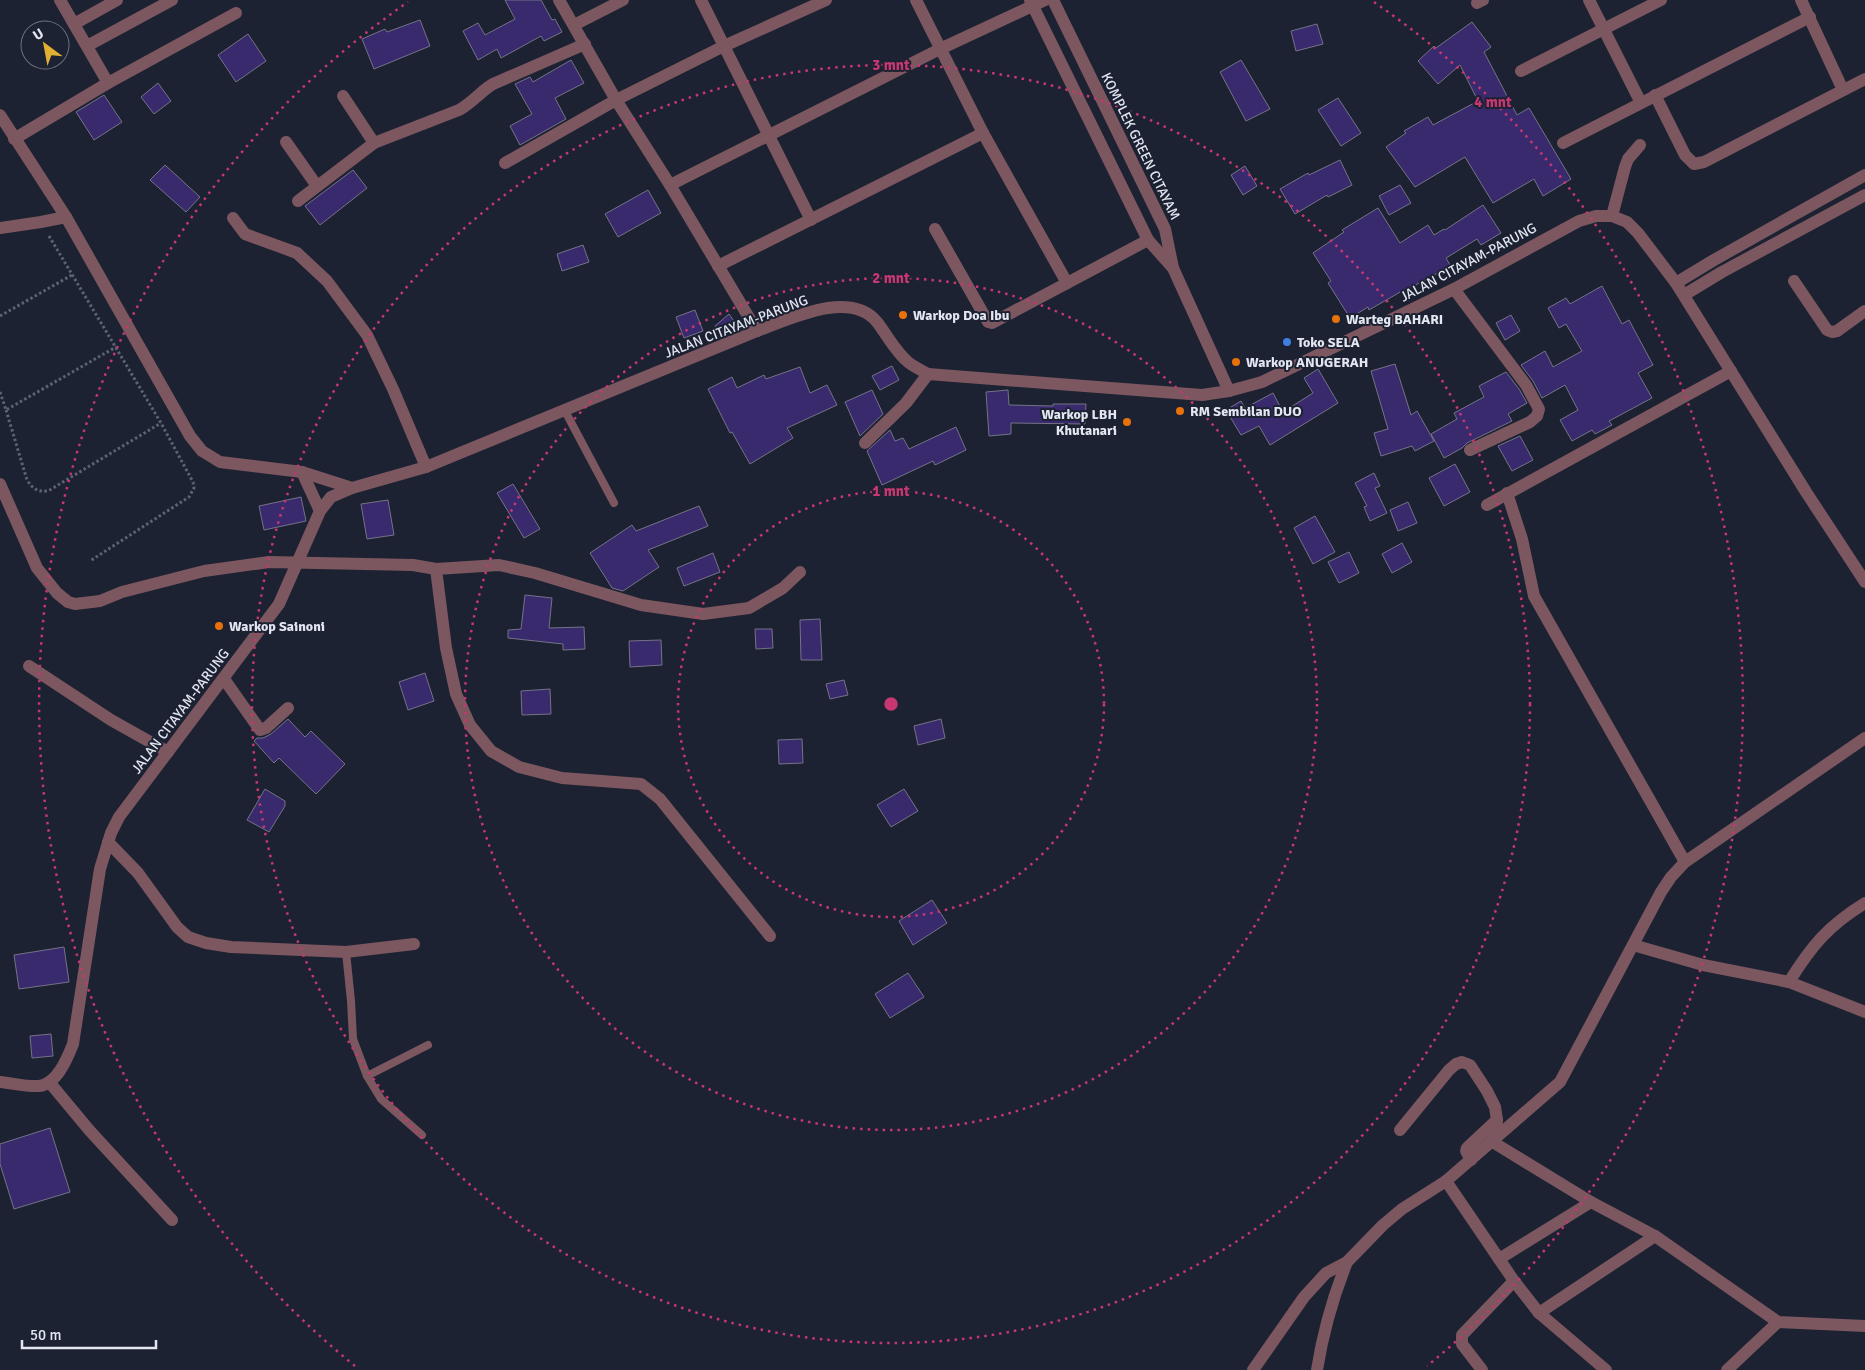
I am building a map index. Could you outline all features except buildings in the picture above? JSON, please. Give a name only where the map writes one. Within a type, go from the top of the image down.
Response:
[{"type":"street","points":[[60,0],[108,83]]},
{"type":"street","points":[[74,24],[117,0]]},
{"type":"street","points":[[86,46],[172,0]]},
{"type":"street","points":[[559,0],[616,100],[670,185],[757,331]]},
{"type":"street","points":[[574,25],[622,0]]},
{"type":"street","points":[[701,0],[810,220]]},
{"type":"street","points":[[505,162],[616,100],[724,46],[826,0]]},
{"type":"street","points":[[916,0],[983,133],[1067,283]]},
{"type":"street","points":[[670,185],[1031,3],[1045,0]]},
{"type":"street","name":"KOMPLEK GREEN CITAYAM","points":[[1054,0],[1165,229],[1173,268],[1228,390]]},
{"type":"street","points":[[1588,0],[1641,103]]},
{"type":"street","points":[[1522,71],[1661,0]]},
{"type":"street","points":[[1801,0],[1843,90]]},
{"type":"street","points":[[1031,3],[1148,240],[1173,268]]},
{"type":"street","points":[[14,138],[108,83],[236,13]]},
{"type":"street","points":[[1564,143],[1810,17]]},
{"type":"street","points":[[298,201],[374,143],[459,110],[494,84],[585,44]]},
{"type":"street","points":[[1655,96],[1685,156],[1694,164],[1704,162],[1865,79]]},
{"type":"street","points":[[343,96],[374,143]]},
{"type":"street","points":[[0,115],[66,217],[190,436],[202,451],[220,462],[302,472],[352,488]]},
{"type":"street","points":[[718,266],[983,133]]},
{"type":"street","points":[[286,142],[317,186]]},
{"type":"street","points":[[1640,145],[1624,167],[1612,216],[1627,222],[1638,233],[1676,283],[1806,492],[1865,582]]},
{"type":"street","points":[[1676,283],[1865,176]]},
{"type":"street","points":[[1684,295],[1722,272],[1865,195]]},
{"type":"street","name":"JALAN CITAYAM-PARUNG","points":[[50,1083],[66,1060],[72,1044],[100,869],[108,842],[119,817],[279,604],[313,524],[331,497],[352,488],[426,467],[757,331],[805,314],[829,308],[849,306],[865,311],[876,320],[908,363],[928,374],[1202,394],[1228,390],[1262,382],[1454,289],[1579,221],[1596,216],[1612,216]]},
{"type":"street","points":[[0,228],[66,217]]},
{"type":"street","points":[[233,218],[245,234],[297,253],[327,281],[367,335],[393,389],[426,467]]},
{"type":"street","points":[[935,229],[988,322],[996,322],[1148,240]]},
{"type":"street","points":[[1794,281],[1827,330],[1837,331],[1865,311]]},
{"type":"street","points":[[1454,289],[1526,385],[1539,409],[1537,416],[1530,422],[1470,450]]},
{"type":"street","points":[[1487,505],[1731,371]]},
{"type":"street","points":[[865,443],[906,403],[928,374]]},
{"type":"street","points":[[302,472],[320,511]]},
{"type":"street","points":[[0,484],[37,568],[57,593],[68,602],[75,604],[100,601],[131,590],[204,571],[269,562],[413,565],[436,569],[499,565],[535,573],[641,605],[703,614],[749,608],[784,588],[800,572]]},
{"type":"street","points":[[1508,493],[1522,539],[1534,596],[1685,862]]},
{"type":"street","points":[[436,569],[446,648],[456,694],[470,725],[491,751],[519,767],[562,778],[641,784],[660,799],[770,936]]},
{"type":"street","points":[[29,666],[111,720],[168,752]]},
{"type":"street","points":[[224,679],[260,730],[263,730],[288,708]]},
{"type":"street","points":[[1253,1370],[1304,1297],[1326,1274],[1347,1262],[1383,1225],[1402,1209],[1446,1181],[1560,1082],[1660,892],[1685,862],[1865,738]]},
{"type":"street","points":[[108,842],[138,873],[172,921],[188,937],[206,944],[231,947],[346,952],[414,944]]},
{"type":"street","points":[[1789,982],[1808,952],[1826,932],[1865,903]]},
{"type":"street","points":[[1633,944],[1703,965],[1789,982],[1865,1012]]},
{"type":"street","points":[[1400,1130],[1449,1070],[1462,1062],[1470,1065],[1495,1106],[1497,1120],[1494,1139]]},
{"type":"street","points":[[0,1082],[39,1086],[50,1083],[90,1132],[172,1220]]},
{"type":"street","points":[[1471,1160],[1466,1152],[1467,1148],[1497,1120]]},
{"type":"street","points":[[1494,1139],[1591,1202],[1655,1236],[1778,1322],[1865,1326]]},
{"type":"street","points":[[1446,1181],[1514,1281],[1539,1313],[1606,1370]]},
{"type":"street","points":[[1499,1259],[1591,1202]]},
{"type":"street","points":[[1539,1313],[1655,1236]]},
{"type":"street","points":[[1317,1370],[1322,1340],[1333,1298],[1347,1262]]},
{"type":"street","points":[[1482,1370],[1462,1344],[1462,1335],[1514,1281]]},
{"type":"street","points":[[1728,1370],[1778,1322]]},
{"type":"lane","points":[[565,411],[614,502]]},
{"type":"lane","points":[[346,952],[352,1001],[353,1039],[367,1076],[381,1099],[422,1135]]},
{"type":"lane","points":[[367,1076],[428,1045]]},
{"type":"path","points":[[41,222],[161,423],[193,482],[192,493],[189,497],[90,561]]},
{"type":"path","points":[[0,316],[72,275]]},
{"type":"path","points":[[6,410],[116,347]]},
{"type":"path","points":[[0,392],[28,480],[33,488],[40,492],[48,491],[161,423]]},
{"type":"place","name":"Warkop Doa Ibu","points":[[903,315]]},
{"type":"place","name":"Warteg BAHARI","points":[[1336,319]]},
{"type":"place","name":"Toko SELA","points":[[1287,342]]},
{"type":"place","name":"Warkop ANUGERAH","points":[[1236,362]]},
{"type":"place","name":"RM Sembilan DUO","points":[[1180,411]]},
{"type":"place","name":"Warkop LBH Khutanari","points":[[1127,422]]},
{"type":"place","name":"Warkop Sainoni","points":[[219,626]]}]
